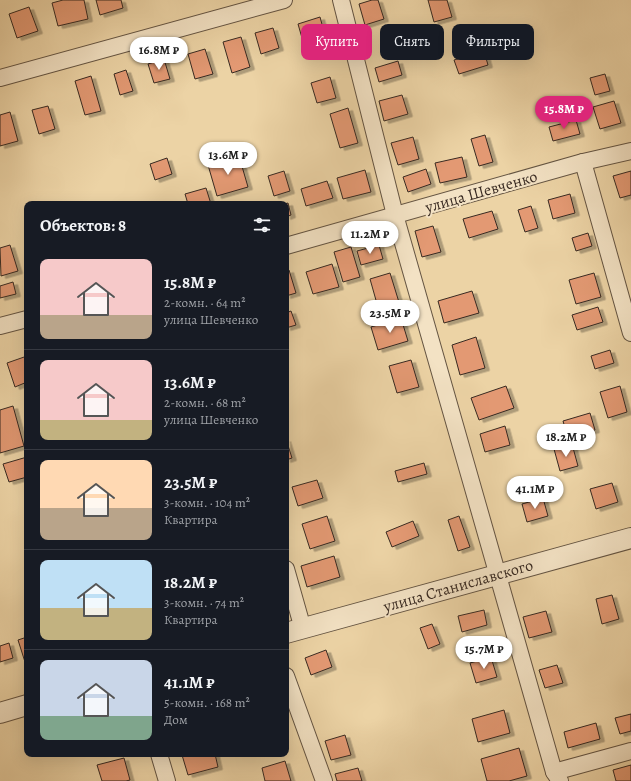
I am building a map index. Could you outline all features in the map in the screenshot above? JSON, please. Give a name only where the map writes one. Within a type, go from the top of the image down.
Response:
[{"type":"street","points":[[0,78],[284,0]]},
{"type":"street","points":[[341,0],[395,215],[557,776],[631,751]]},
{"type":"street","name":"улица Шевченко","points":[[289,245],[583,162],[631,151]]},
{"type":"street","points":[[583,162],[631,333]]},
{"type":"street","points":[[0,326],[24,320]]},
{"type":"street","name":"улица Станиславского","points":[[295,631],[631,538]]},
{"type":"street","points":[[289,589],[295,631]]},
{"type":"street","points":[[289,684],[324,781]]},
{"type":"street","points":[[0,713],[24,706]]},
{"type":"street","points":[[160,757],[167,781]]},
{"type":"building","points":[[63,0],[84,0],[88,19],[58,26],[52,3]]},
{"type":"building","points":[[96,0],[121,0],[123,8],[100,15]]},
{"type":"building","points":[[372,0],[378,0],[384,19],[365,24],[359,4]]},
{"type":"building","points":[[428,0],[447,0],[452,17],[434,22]]},
{"type":"building","points":[[29,7],[38,31],[17,38],[9,14]]},
{"type":"building","points":[[320,17],[322,24],[301,24],[301,34],[298,24]]},
{"type":"building","points":[[273,28],[279,48],[261,54],[255,33]]},
{"type":"building","points":[[241,37],[250,67],[232,73],[223,42]]},
{"type":"building","points":[[205,49],[213,74],[195,79],[188,54]]},
{"type":"building","points":[[164,59],[170,79],[154,83],[148,64]]},
{"type":"building","points":[[454,60],[487,60],[488,65],[459,74]]},
{"type":"building","points":[[398,61],[402,75],[379,82],[375,68]]},
{"type":"building","points":[[126,70],[133,91],[120,95],[114,74]]},
{"type":"building","points":[[605,74],[610,91],[595,95],[590,78]]},
{"type":"building","points":[[91,76],[101,111],[85,115],[75,81]]},
{"type":"building","points":[[330,77],[336,98],[317,103],[311,83]]},
{"type":"building","points":[[402,95],[408,114],[384,121],[379,101]]},
{"type":"building","points":[[614,101],[621,123],[600,129],[593,107]]},
{"type":"building","points":[[48,106],[55,129],[39,134],[32,110]]},
{"type":"building","points":[[348,108],[358,143],[340,148],[330,114]]},
{"type":"building","points":[[10,112],[18,141],[0,146],[0,115]]},
{"type":"building","points":[[576,120],[580,134],[553,141],[549,127]]},
{"type":"building","points":[[485,135],[493,162],[479,166],[471,139]]},
{"type":"building","points":[[413,137],[419,159],[398,165],[391,143]]},
{"type":"building","points":[[239,156],[248,187],[217,196],[208,165]]},
{"type":"building","points":[[462,157],[467,177],[440,183],[435,163]]},
{"type":"building","points":[[167,158],[172,174],[155,180],[150,164]]},
{"type":"building","points":[[426,169],[431,184],[408,192],[403,177]]},
{"type":"building","points":[[365,170],[371,192],[343,199],[337,178]]},
{"type":"building","points":[[284,171],[290,191],[274,196],[268,176]]},
{"type":"building","points":[[631,171],[631,195],[620,198],[613,176]]},
{"type":"building","points":[[327,181],[333,198],[306,206],[301,189]]},
{"type":"building","points":[[206,188],[210,201],[187,201],[185,194]]},
{"type":"building","points":[[570,194],[575,213],[553,219],[548,200]]},
{"type":"building","points":[[531,206],[538,228],[525,232],[518,210]]},
{"type":"building","points":[[492,211],[498,229],[469,238],[463,219]]},
{"type":"building","points":[[433,226],[441,252],[422,257],[415,231]]},
{"type":"building","points":[[588,233],[592,246],[576,251],[572,238]]},
{"type":"building","points":[[10,245],[18,271],[1,276],[0,248]]},
{"type":"building","points":[[379,245],[383,259],[361,265],[357,251]]},
{"type":"building","points":[[351,247],[360,277],[343,282],[334,252]]},
{"type":"building","points":[[332,264],[339,287],[313,294],[306,272]]},
{"type":"building","points":[[289,270],[296,293],[289,295]]},
{"type":"building","points":[[390,273],[402,312],[381,318],[370,279]]},
{"type":"building","points":[[594,273],[601,297],[576,304],[569,280]]},
{"type":"building","points":[[13,282],[16,294],[0,298],[0,286]]},
{"type":"building","points":[[472,291],[479,313],[444,323],[438,301]]},
{"type":"building","points":[[598,307],[603,322],[577,330],[572,315]]},
{"type":"building","points":[[291,311],[296,325],[289,327],[289,312]]},
{"type":"building","points":[[401,318],[408,341],[378,350],[371,327]]},
{"type":"building","points":[[476,337],[485,368],[460,375],[452,345]]},
{"type":"building","points":[[610,350],[614,363],[595,369],[591,356]]},
{"type":"building","points":[[24,357],[24,383],[15,387],[7,363]]},
{"type":"building","points":[[411,360],[419,387],[397,393],[389,366]]},
{"type":"building","points":[[506,386],[514,408],[479,420],[471,398]]},
{"type":"building","points":[[620,386],[627,412],[608,418],[600,392]]},
{"type":"building","points":[[13,406],[24,446],[0,453],[0,410]]},
{"type":"building","points":[[590,413],[595,430],[568,438],[563,421]]},
{"type":"building","points":[[505,426],[510,445],[485,452],[480,434]]},
{"type":"building","points":[[572,444],[578,466],[560,471],[554,449]]},
{"type":"building","points":[[289,448],[292,458],[289,459]]},
{"type":"building","points":[[24,458],[24,478],[9,482],[3,464]]},
{"type":"building","points":[[424,463],[427,474],[398,482],[395,471]]},
{"type":"building","points":[[317,480],[323,498],[298,506],[292,487]]},
{"type":"building","points":[[612,483],[618,502],[596,509],[590,489]]},
{"type":"building","points":[[543,498],[548,516],[527,522],[522,504]]},
{"type":"building","points":[[327,516],[335,541],[310,549],[302,524]]},
{"type":"building","points":[[459,516],[470,547],[458,551],[448,520]]},
{"type":"building","points":[[413,521],[419,536],[392,547],[386,532]]},
{"type":"building","points":[[334,556],[340,577],[307,587],[301,566]]},
{"type":"building","points":[[612,595],[619,619],[602,624],[596,599]]},
{"type":"building","points":[[484,610],[487,625],[462,632],[458,616]]},
{"type":"building","points":[[546,611],[552,632],[529,638],[523,617]]},
{"type":"building","points":[[432,624],[440,644],[428,649],[420,628]]},
{"type":"building","points":[[24,638],[24,659],[18,640]]},
{"type":"building","points":[[9,643],[13,658],[0,662],[0,646]]},
{"type":"building","points":[[326,650],[332,667],[311,675],[305,658]]},
{"type":"building","points":[[491,657],[497,677],[476,683],[470,663]]},
{"type":"building","points":[[557,665],[563,683],[545,688],[539,670]]},
{"type":"building","points":[[504,710],[510,733],[478,742],[472,719]]},
{"type":"building","points":[[631,714],[631,731],[620,734],[615,718]]},
{"type":"building","points":[[596,723],[600,739],[568,748],[564,732]]},
{"type":"building","points":[[345,735],[351,755],[331,760],[325,741]]},
{"type":"building","points":[[519,748],[527,776],[509,781],[487,781],[481,759]]},
{"type":"building","points":[[183,757],[216,757],[218,767],[188,775]]},
{"type":"building","points":[[124,758],[130,780],[102,781],[97,765]]},
{"type":"building","points":[[285,761],[291,781],[265,781],[262,768]]},
{"type":"building","points":[[631,765],[631,781],[616,781],[613,770]]},
{"type":"building","points":[[358,768],[362,781],[337,781],[335,774]]}]
